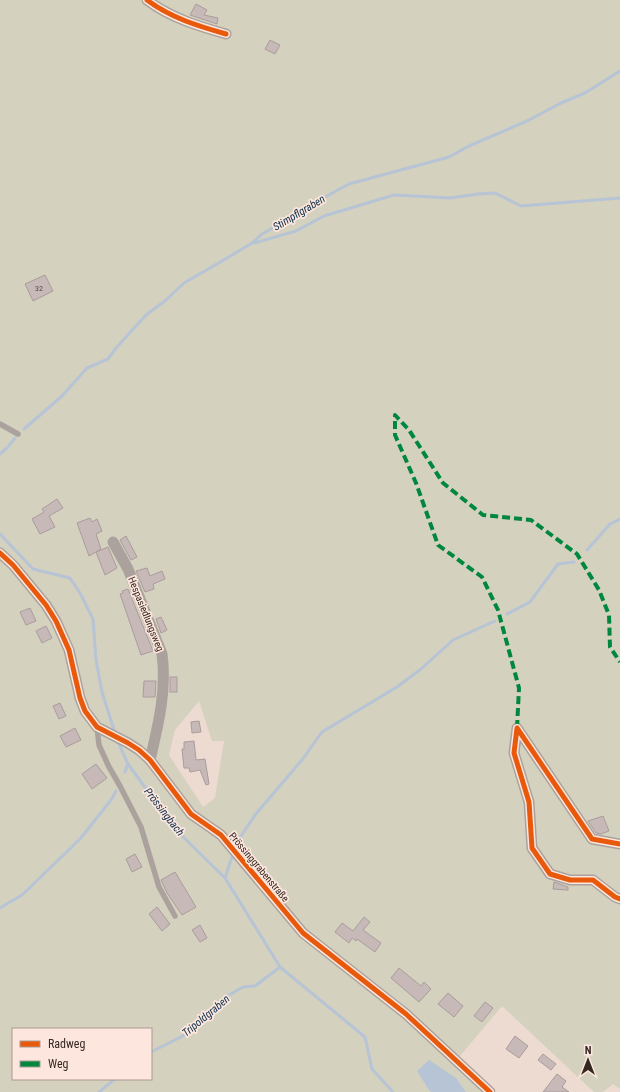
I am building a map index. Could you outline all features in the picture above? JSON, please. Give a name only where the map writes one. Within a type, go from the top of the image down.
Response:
[{"type":"street","points":[[147,0],[154,6],[190,24],[226,34]]},
{"type":"street","name":"Hespasiedlungsweg","points":[[113,542],[128,569],[162,654],[164,666],[160,718],[150,760]]},
{"type":"street","name":"Prössinggrabenstraße","points":[[0,553],[13,565],[46,605],[56,621],[69,650],[80,698],[85,711],[97,727],[139,750],[150,760],[191,814],[221,835],[303,933],[406,1014],[490,1092]]},
{"type":"street","points":[[620,844],[592,839],[517,728],[514,753],[529,802],[532,848],[550,874],[570,880],[592,880],[620,899]]},
{"type":"lane","points":[[0,424],[18,434]]},
{"type":"lane","points":[[97,727],[99,745],[108,767],[120,786],[141,827],[159,887],[175,916]]},
{"type":"shaded area","points":[[0,0],[620,0],[620,1089],[613,1084],[603,1092],[594,1092],[502,1006],[454,1063],[485,1092],[466,1092],[456,1078],[417,1071],[431,1092],[0,1092]],"holes":[[[199,701],[212,741],[224,741],[215,798],[203,807],[169,755],[175,730]]]},
{"type":"water","points":[[429,1060],[456,1078],[466,1092],[431,1092],[417,1071]]},
{"type":"building","points":[[196,4],[207,10],[204,15],[218,18],[217,24],[190,15]]},
{"type":"building","points":[[270,40],[280,45],[275,54],[265,49]]},
{"type":"building","points":[[45,275],[53,291],[33,301],[25,284]]},
{"type":"building","points":[[57,499],[63,508],[49,516],[55,527],[40,534],[32,519],[44,512],[42,509]]},
{"type":"building","points":[[90,518],[92,522],[97,519],[102,531],[96,534],[101,549],[89,556],[77,523]]},
{"type":"building","points":[[126,536],[137,557],[131,560],[120,540]]},
{"type":"building","points":[[108,547],[117,568],[105,575],[96,552]]},
{"type":"building","points":[[147,568],[150,576],[162,571],[165,579],[153,584],[154,589],[145,592],[136,571]]},
{"type":"building","points":[[128,589],[153,651],[141,655],[120,594],[123,593],[122,591]]},
{"type":"building","points":[[30,608],[36,621],[26,625],[20,612]]},
{"type":"building","points":[[161,617],[167,630],[161,633],[156,619]]},
{"type":"building","points":[[46,626],[52,638],[42,643],[36,631]]},
{"type":"building","points":[[170,677],[177,677],[177,692],[170,692]]},
{"type":"building","points":[[144,681],[156,681],[155,697],[143,697]]},
{"type":"building","points":[[60,703],[66,716],[59,719],[53,706]]},
{"type":"building","points":[[199,721],[201,732],[192,733],[191,722]]},
{"type":"building","points":[[75,728],[81,740],[66,747],[60,736]]},
{"type":"building","points":[[194,741],[196,760],[205,759],[209,784],[206,785],[200,770],[190,772],[189,768],[184,768],[182,749],[184,749],[184,742]]},
{"type":"building","points":[[96,764],[107,778],[92,789],[82,774]]},
{"type":"building","points":[[603,816],[609,831],[601,834],[596,833],[588,821]]},
{"type":"building","points":[[135,854],[142,867],[132,872],[126,859]]},
{"type":"building","points":[[175,872],[196,907],[182,915],[167,893],[161,880]]},
{"type":"building","points":[[554,882],[568,887],[568,890],[553,889]]},
{"type":"building","points":[[157,907],[170,924],[162,931],[149,914]]},
{"type":"building","points":[[364,917],[370,922],[363,930],[381,943],[375,952],[357,939],[356,941],[352,938],[349,943],[335,932],[342,923],[353,931]]},
{"type":"building","points":[[200,925],[207,938],[200,942],[192,930]]},
{"type":"building","points":[[399,968],[421,986],[424,982],[431,989],[419,1002],[391,978]]},
{"type":"building","points":[[448,993],[463,1006],[454,1017],[438,1004]]},
{"type":"building","points":[[485,1002],[493,1008],[482,1022],[474,1016]]},
{"type":"building","points":[[515,1036],[528,1046],[519,1058],[506,1049]]},
{"type":"building","points":[[543,1054],[556,1064],[551,1070],[538,1060]]},
{"type":"building","points":[[557,1074],[566,1081],[562,1087],[569,1092],[543,1092]]},
{"type":"waterway","name":"Stimpflgraben","points":[[24,429],[62,396],[87,368],[108,359],[146,315],[166,300],[184,283],[252,243],[262,234],[349,184],[449,157],[469,146],[527,121],[561,103],[585,93],[620,71]]},
{"type":"waterway","points":[[254,243],[296,231],[324,216],[394,195],[450,198],[495,193],[521,206],[620,198]]},
{"type":"waterway","name":"Stimpflgraben","points":[[0,454],[15,438]]},
{"type":"waterway","points":[[587,550],[610,524],[620,519]]},
{"type":"waterway","name":"Prössingbach","points":[[0,534],[33,569],[70,578],[80,593],[93,619],[96,660],[102,692],[115,733]]},
{"type":"waterway","points":[[507,614],[530,602],[558,564],[574,562]]},
{"type":"waterway","points":[[237,842],[255,815],[302,760],[322,732],[397,687],[421,669],[453,640],[495,621]]},
{"type":"waterway","name":"Prössingbach","points":[[118,742],[128,764],[176,830],[225,878],[280,967],[365,1037],[372,1069],[393,1092]]},
{"type":"waterway","name":"Prössingbach","points":[[125,772],[128,764]]},
{"type":"waterway","points":[[0,908],[22,895],[80,839],[111,800],[116,791]]},
{"type":"waterway","points":[[225,878],[232,857]]},
{"type":"waterway","name":"Tripoldgraben","points":[[152,1052],[185,1035],[222,999],[243,987],[255,986],[280,967]]},
{"type":"waterway","name":"Tripoldgraben","points":[[99,1092],[114,1080]]},
{"type":"marked path","points":[[517,728],[519,688],[498,610],[482,577],[438,545],[416,483],[395,435],[395,415],[409,430],[443,483],[483,515],[531,520],[577,554],[599,590],[609,615],[610,647],[620,662]]},
{"type":"cycle path","points":[[147,0],[175,17],[226,34]]},
{"type":"cycle path","points":[[0,553],[13,565],[46,605],[56,621],[69,650],[80,698],[85,711],[97,727],[128,743],[150,760],[191,814],[221,835],[303,933],[406,1014],[490,1092]]},
{"type":"cycle path","points":[[620,844],[592,839],[517,728],[514,753],[529,802],[532,848],[550,874],[570,880],[593,880],[615,897],[620,899]]}]
